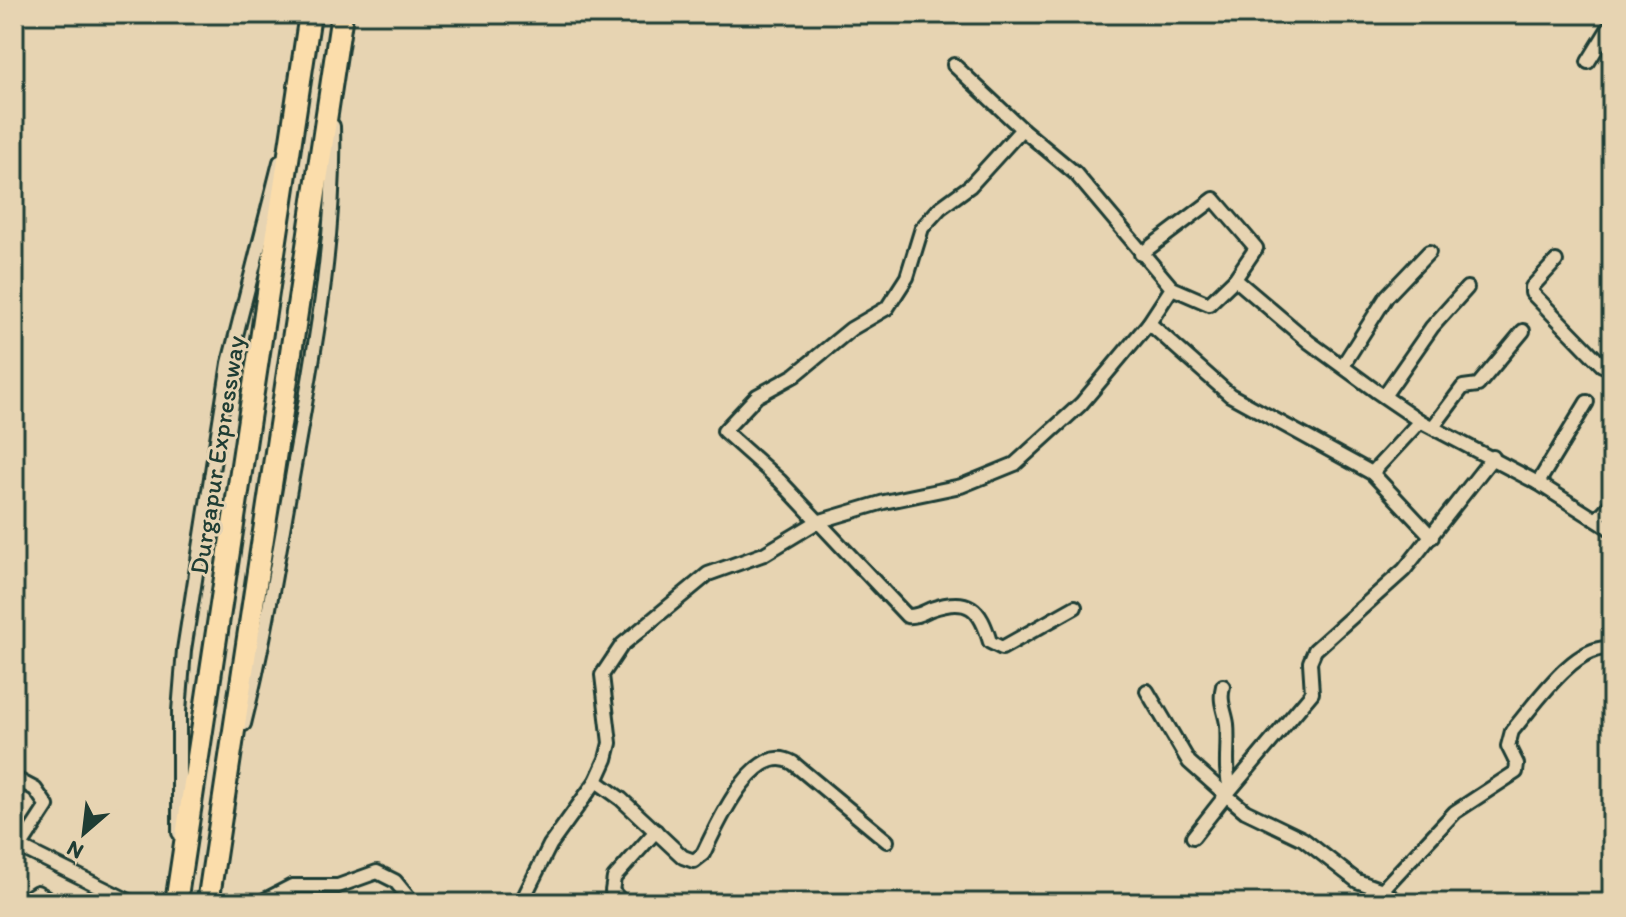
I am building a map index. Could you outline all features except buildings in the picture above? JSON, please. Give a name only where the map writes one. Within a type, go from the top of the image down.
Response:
[{"type":"highway","name":"Durgapur Expressway","points":[[176,903],[310,14]]},
{"type":"highway","points":[[208,903],[342,14]]},
{"type":"street","points":[[1588,62],[1612,23]]},
{"type":"street","points":[[954,65],[1022,129],[1075,173],[1141,254],[1172,288],[1209,304],[1235,279],[1256,248],[1214,199],[1141,254]]},
{"type":"street","points":[[180,873],[178,724],[184,650],[229,363],[263,219],[296,112]]},
{"type":"street","points":[[1022,129],[970,186],[940,208],[922,228],[907,277],[887,308],[851,329],[795,375],[757,396],[725,430],[727,436],[780,481],[901,612],[910,617],[948,606],[974,608],[982,615],[990,642],[998,648],[1075,607]]},
{"type":"street","points":[[1343,365],[1387,296],[1429,252]]},
{"type":"street","points":[[1556,261],[1535,284],[1532,293],[1602,365],[1612,369]]},
{"type":"street","points":[[1235,279],[1309,342],[1426,424],[1493,457],[1612,530]]},
{"type":"street","points":[[521,903],[550,845],[596,781],[610,743],[602,675],[614,654],[708,574],[764,554],[817,522],[884,502],[961,486],[1015,464],[1081,404],[1149,323],[1172,288]]},
{"type":"street","points":[[1384,396],[1432,327],[1467,288]]},
{"type":"street","points":[[1149,323],[1230,395],[1372,473],[1432,537]]},
{"type":"street","points":[[1372,473],[1463,387],[1478,385],[1523,331]]},
{"type":"street","points":[[1538,483],[1587,402]]},
{"type":"street","points":[[1193,837],[1312,693],[1310,662],[1315,650],[1404,570],[1493,457]]},
{"type":"street","points":[[1597,519],[1612,503]]},
{"type":"street","points":[[1382,890],[1455,812],[1516,772],[1517,764],[1508,749],[1509,737],[1571,662],[1587,651],[1612,649]]},
{"type":"street","points":[[1223,686],[1220,703],[1227,721],[1225,759],[1228,792]]},
{"type":"street","points":[[1147,691],[1189,762],[1228,792],[1245,811],[1303,839],[1357,881],[1382,890],[1400,903]]},
{"type":"street","points":[[596,781],[688,860],[699,858],[741,782],[783,758],[887,841]]},
{"type":"street","points":[[14,778],[35,789],[47,806],[18,845],[103,891],[133,902]]},
{"type":"street","points":[[623,903],[612,891],[614,878],[656,831]]},
{"type":"street","points":[[259,903],[292,886],[338,886],[377,872],[395,881],[413,903]]},
{"type":"street","points":[[95,903],[103,891]]},
{"type":"street","points":[[20,903],[37,892],[56,903]]}]
